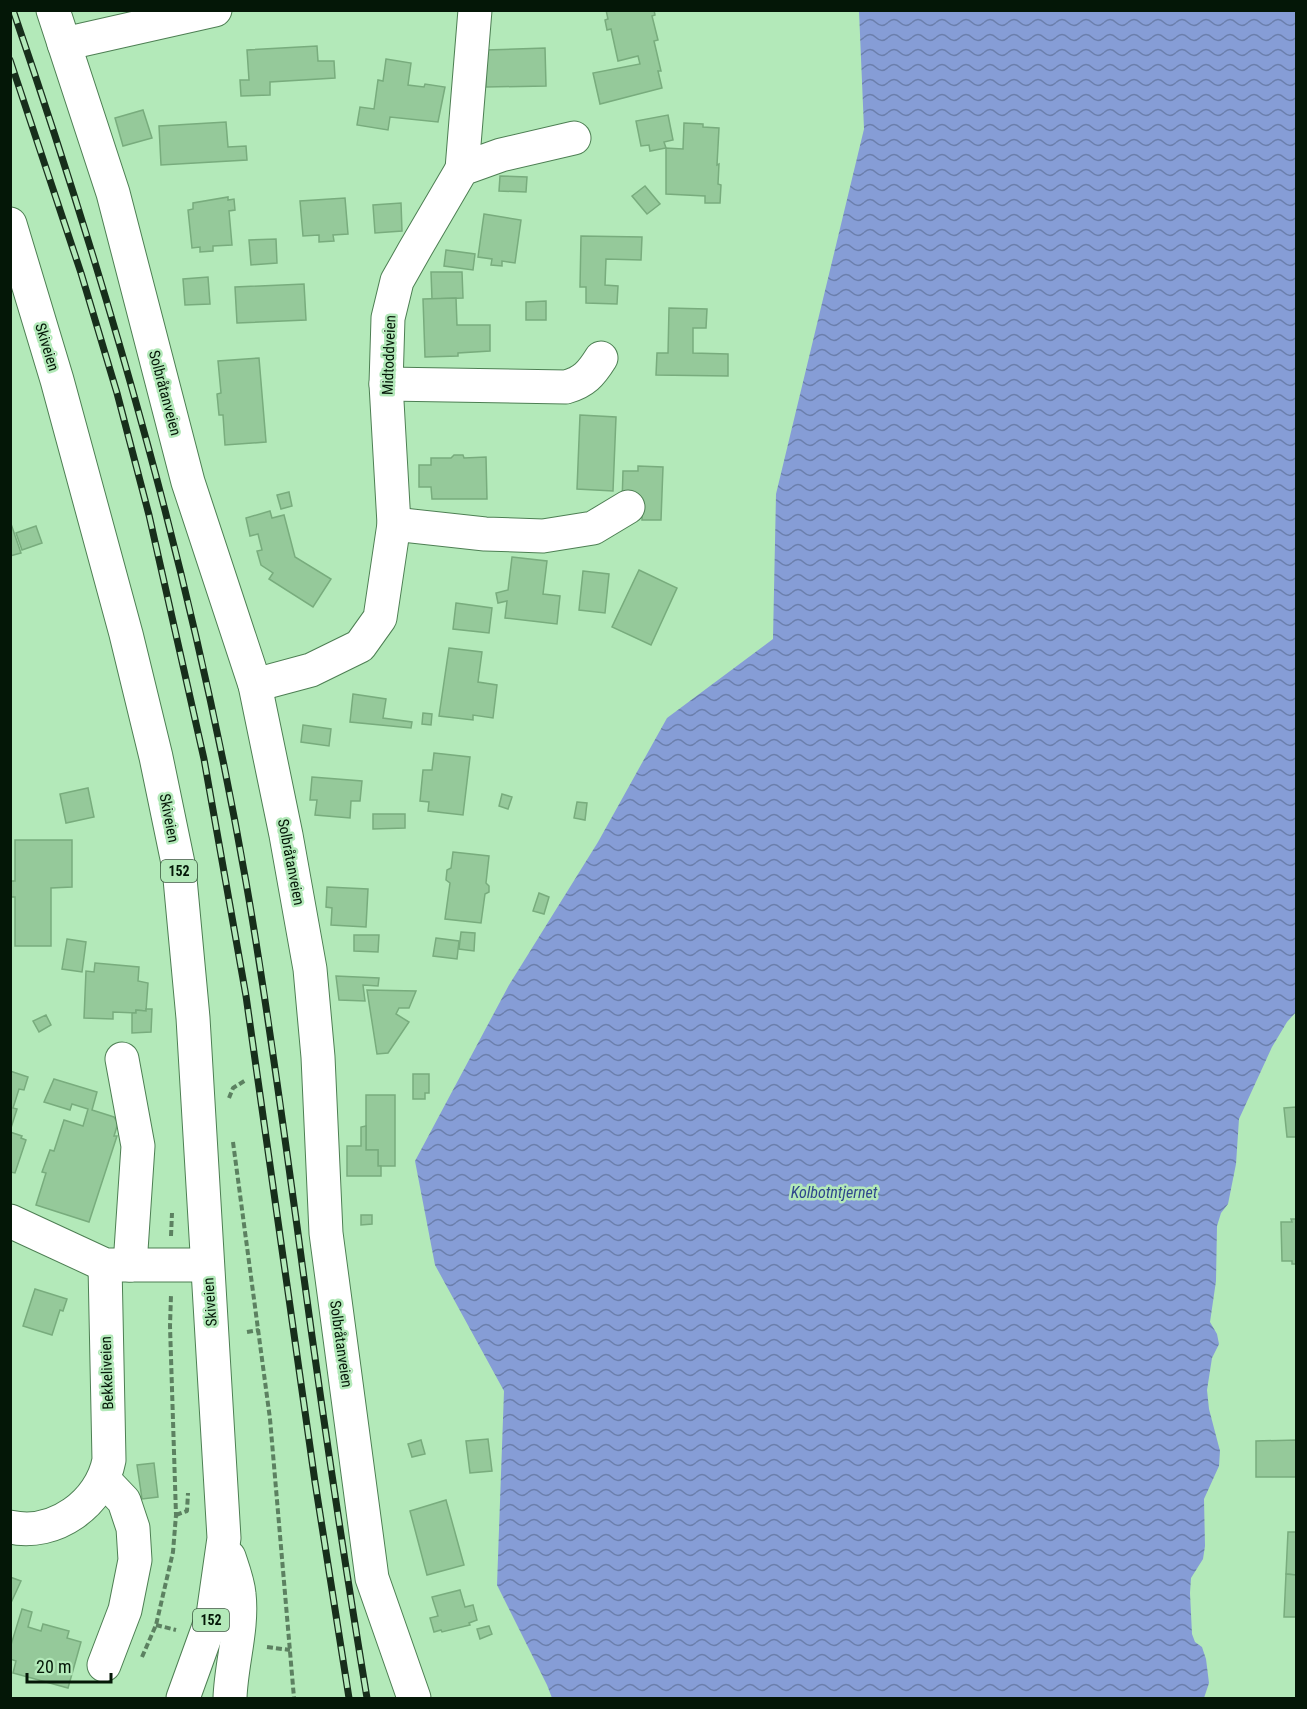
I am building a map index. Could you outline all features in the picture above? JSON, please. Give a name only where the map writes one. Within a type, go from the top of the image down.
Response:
[{"type":"street","name":"Solbråtanveien","points":[[53,10],[113,193],[188,482],[255,684],[286,835],[310,969],[318,1057],[326,1233],[372,1578],[414,1698]]},
{"type":"street","points":[[64,44],[215,10]]},
{"type":"street","name":"Midtoddveien","points":[[255,684],[310,670],[360,646],[380,618],[394,524],[386,384],[388,318],[397,281],[462,169],[475,10]]},
{"type":"street","points":[[462,169],[501,155],[574,138]]},
{"type":"street","name":"Skiveien","points":[[10,224],[57,380],[126,634],[156,758],[179,868],[193,1018],[224,1538],[239,1594],[239,1626],[231,1674],[230,1698]]},
{"type":"street","points":[[386,384],[566,387],[578,384],[587,377],[601,358]]},
{"type":"street","points":[[394,524],[485,534],[543,536],[593,528],[628,507]]},
{"type":"street","name":"Bekkeliveien","points":[[104,1480],[109,1460],[118,1265],[138,1146],[122,1059]]},
{"type":"street","points":[[10,1221],[118,1265],[207,1265]]},
{"type":"street","points":[[10,1527],[37,1528],[58,1523],[85,1505],[104,1480],[124,1501],[133,1528],[135,1560],[125,1610],[104,1665]]},
{"type":"street","name":"Skiveien","points":[[183,1698],[213,1615],[224,1538]]},
{"type":"path","points":[[230,1108],[229,1099],[233,1088],[246,1080]]},
{"type":"path","points":[[233,1139],[270,1419],[294,1698]]},
{"type":"path","points":[[171,1245],[172,1210]]},
{"type":"path","points":[[171,1288],[170,1326],[176,1515],[173,1552],[156,1626],[186,1632]]},
{"type":"path","points":[[247,1332],[259,1330]]},
{"type":"path","points":[[176,1515],[187,1511],[188,1493]]},
{"type":"path","points":[[263,1647],[290,1650]]},
{"type":"water","name":"Kolbotntjernet","points":[[859,11],[1296,11],[1296,1012],[1272,1047],[1239,1119],[1236,1164],[1228,1204],[1221,1213],[1217,1226],[1216,1281],[1210,1322],[1217,1334],[1219,1344],[1212,1358],[1207,1390],[1209,1409],[1220,1451],[1219,1466],[1204,1499],[1205,1546],[1203,1559],[1191,1578],[1190,1593],[1192,1634],[1195,1642],[1202,1647],[1206,1659],[1209,1683],[1204,1698],[552,1698],[497,1585],[504,1391],[435,1265],[415,1161],[509,985],[598,842],[667,718],[773,639],[776,494],[864,129]]},
{"type":"building","points":[[606,10],[654,10],[655,15],[652,16],[658,40],[654,41],[661,71],[658,71],[662,88],[600,104],[593,73],[640,64],[638,56],[618,61],[611,29],[607,30]]},
{"type":"building","points":[[317,46],[318,61],[334,61],[335,78],[270,82],[270,95],[241,96],[240,80],[249,80],[247,50]]},
{"type":"building","points":[[545,48],[546,86],[486,87],[486,50]]},
{"type":"building","points":[[386,59],[411,63],[408,85],[424,87],[425,84],[445,87],[438,122],[390,117],[388,130],[357,125],[360,107],[374,109],[378,80],[383,81]]},
{"type":"building","points":[[143,110],[152,138],[123,146],[115,118]]},
{"type":"building","points":[[668,115],[673,140],[664,142],[666,148],[650,151],[649,145],[641,146],[636,121]]},
{"type":"building","points":[[226,122],[228,147],[246,146],[247,160],[161,165],[159,126]]},
{"type":"building","points":[[684,123],[719,128],[717,165],[719,164],[718,184],[721,185],[720,203],[705,203],[705,196],[666,194],[666,148],[683,149]]},
{"type":"building","points":[[500,176],[527,177],[526,192],[499,191]]},
{"type":"building","points":[[645,186],[660,204],[647,214],[632,196]]},
{"type":"building","points":[[228,197],[228,200],[234,199],[235,210],[229,211],[232,245],[213,246],[213,251],[200,252],[200,247],[192,248],[188,210],[193,209],[193,203]]},
{"type":"building","points":[[345,198],[348,234],[333,235],[334,241],[319,242],[319,235],[303,236],[300,201]]},
{"type":"building","points":[[401,203],[402,231],[375,233],[373,205]]},
{"type":"building","points":[[484,214],[521,220],[515,263],[502,261],[502,266],[491,265],[492,259],[478,257]]},
{"type":"building","points":[[581,236],[642,237],[641,260],[606,259],[605,285],[618,286],[617,304],[586,303],[586,287],[580,287]]},
{"type":"building","points":[[276,239],[277,263],[251,265],[249,240]]},
{"type":"building","points":[[446,250],[475,254],[473,270],[444,266]]},
{"type":"building","points":[[431,272],[462,272],[463,298],[432,299]]},
{"type":"building","points":[[208,277],[210,304],[185,305],[183,279]]},
{"type":"building","points":[[304,284],[306,320],[237,323],[235,287]]},
{"type":"building","points":[[456,298],[457,325],[490,325],[490,351],[458,353],[458,356],[425,357],[423,299]]},
{"type":"building","points":[[546,301],[546,320],[526,320],[526,302]]},
{"type":"building","points":[[669,308],[707,309],[706,328],[693,328],[693,353],[728,354],[728,376],[656,375],[657,353],[668,353]]},
{"type":"building","points":[[259,358],[266,442],[225,445],[223,415],[219,415],[217,394],[221,393],[218,361]]},
{"type":"building","points":[[580,415],[616,417],[613,491],[577,489]]},
{"type":"building","points":[[454,455],[463,455],[464,458],[486,457],[487,499],[432,499],[431,487],[419,487],[419,465],[431,465],[431,458],[451,458]]},
{"type":"building","points":[[638,466],[663,467],[661,520],[642,520],[642,505],[622,504],[623,471],[638,471]]},
{"type":"building","points":[[289,492],[292,506],[281,509],[277,495]]},
{"type":"building","points":[[270,511],[272,518],[284,515],[295,557],[331,579],[313,607],[269,579],[273,573],[261,565],[257,551],[262,550],[258,534],[250,536],[246,518]]},
{"type":"building","points":[[10,521],[21,553],[10,556]]},
{"type":"building","points":[[36,526],[42,543],[22,550],[16,533]]},
{"type":"building","points":[[512,557],[547,561],[543,594],[560,596],[557,624],[505,618],[507,601],[498,603],[496,593],[508,590]]},
{"type":"building","points":[[639,570],[677,588],[651,645],[612,627]]},
{"type":"building","points":[[583,571],[609,574],[605,613],[579,610]]},
{"type":"building","points":[[456,603],[492,608],[489,633],[453,629]]},
{"type":"building","points":[[449,648],[482,652],[478,682],[497,685],[493,718],[473,715],[473,720],[439,716]]},
{"type":"building","points":[[353,694],[386,699],[383,718],[412,722],[411,728],[350,722]]},
{"type":"building","points":[[423,713],[432,714],[431,725],[422,724]]},
{"type":"building","points":[[303,725],[331,729],[329,746],[301,742]]},
{"type":"building","points":[[434,753],[470,757],[463,815],[428,811],[429,802],[420,801],[423,770],[432,770]]},
{"type":"building","points":[[312,777],[362,781],[360,801],[351,801],[350,818],[315,815],[317,800],[310,800]]},
{"type":"building","points":[[88,788],[94,817],[66,823],[60,794]]},
{"type":"building","points":[[502,794],[512,797],[508,809],[499,806]]},
{"type":"building","points":[[577,802],[587,803],[585,820],[574,818]]},
{"type":"building","points":[[373,814],[405,814],[405,828],[373,829]]},
{"type":"building","points":[[15,840],[72,840],[72,887],[51,888],[51,946],[15,946],[15,897],[10,897],[10,881],[15,881]]},
{"type":"building","points":[[453,852],[489,856],[486,883],[489,886],[489,892],[485,894],[481,923],[445,919],[450,883],[446,880],[447,870],[451,868]]},
{"type":"building","points":[[327,887],[368,889],[366,927],[331,925],[332,908],[326,907]]},
{"type":"building","points":[[539,893],[549,897],[544,914],[533,911]]},
{"type":"building","points":[[461,932],[475,933],[474,951],[459,949]]},
{"type":"building","points":[[354,935],[379,935],[378,952],[354,951]]},
{"type":"building","points":[[436,938],[459,941],[457,959],[433,956]]},
{"type":"building","points":[[67,939],[86,942],[82,972],[62,969]]},
{"type":"building","points":[[95,963],[139,967],[138,981],[148,983],[146,1011],[113,1012],[113,1019],[84,1018],[86,971],[94,972]]},
{"type":"building","points":[[336,976],[379,978],[378,986],[363,985],[365,1001],[339,1000]]},
{"type":"building","points":[[367,990],[416,991],[409,1008],[399,1008],[396,1014],[409,1022],[388,1053],[377,1054]]},
{"type":"building","points":[[146,1009],[152,1009],[151,1032],[132,1033],[132,1013],[136,1013],[136,1010],[146,1011]]},
{"type":"building","points":[[46,1015],[51,1025],[39,1032],[33,1021]]},
{"type":"building","points":[[10,1071],[28,1077],[24,1090],[19,1089],[13,1108],[17,1109],[10,1131]]},
{"type":"building","points":[[413,1074],[429,1074],[429,1093],[425,1093],[425,1099],[413,1099]]},
{"type":"building","points":[[54,1079],[97,1092],[92,1110],[114,1117],[118,1123],[114,1136],[117,1136],[89,1222],[36,1205],[46,1173],[42,1172],[50,1150],[54,1151],[64,1120],[83,1126],[88,1109],[72,1104],[70,1110],[44,1102]]},
{"type":"building","points":[[366,1095],[395,1095],[395,1166],[378,1166],[378,1150],[366,1150]]},
{"type":"building","points":[[1296,1107],[1296,1137],[1287,1137],[1284,1108]]},
{"type":"building","points":[[366,1126],[366,1150],[378,1150],[378,1166],[381,1166],[381,1176],[347,1176],[347,1146],[361,1146],[361,1127]]},
{"type":"building","points":[[10,1132],[26,1140],[15,1173],[10,1172]]},
{"type":"building","points":[[361,1215],[372,1215],[372,1224],[361,1225]]},
{"type":"building","points":[[1291,1219],[1296,1219],[1296,1264],[1292,1264],[1292,1261],[1282,1261],[1281,1222],[1292,1222]]},
{"type":"building","points":[[35,1289],[67,1299],[63,1311],[60,1310],[52,1335],[23,1326]]},
{"type":"building","points":[[488,1439],[492,1471],[470,1473],[466,1441]]},
{"type":"building","points":[[421,1440],[425,1454],[412,1457],[408,1444]]},
{"type":"building","points":[[1296,1440],[1296,1477],[1256,1477],[1256,1441]]},
{"type":"building","points":[[154,1463],[158,1497],[142,1499],[137,1465]]},
{"type":"building","points":[[446,1500],[464,1565],[427,1575],[410,1511]]},
{"type":"building","points":[[1288,1532],[1296,1532],[1296,1575],[1286,1574]]},
{"type":"building","points":[[1286,1574],[1296,1575],[1296,1617],[1284,1617]]},
{"type":"building","points":[[10,1577],[21,1581],[10,1605]]},
{"type":"building","points":[[460,1590],[465,1607],[473,1605],[477,1620],[469,1623],[470,1625],[434,1632],[430,1618],[438,1616],[432,1597]]},
{"type":"building","points":[[22,1609],[32,1612],[28,1627],[41,1631],[43,1624],[69,1631],[67,1638],[81,1642],[68,1688],[13,1673],[16,1661],[10,1659],[10,1648]]},
{"type":"building","points":[[489,1626],[492,1634],[480,1639],[477,1629]]},
{"type":"railway","points":[[13,10],[83,225],[147,442],[201,660],[225,771],[260,968],[330,1462],[367,1698]]},
{"type":"railway","points":[[10,60],[81,273],[117,393],[149,515],[204,759],[246,996],[315,1482],[349,1698]]}]
